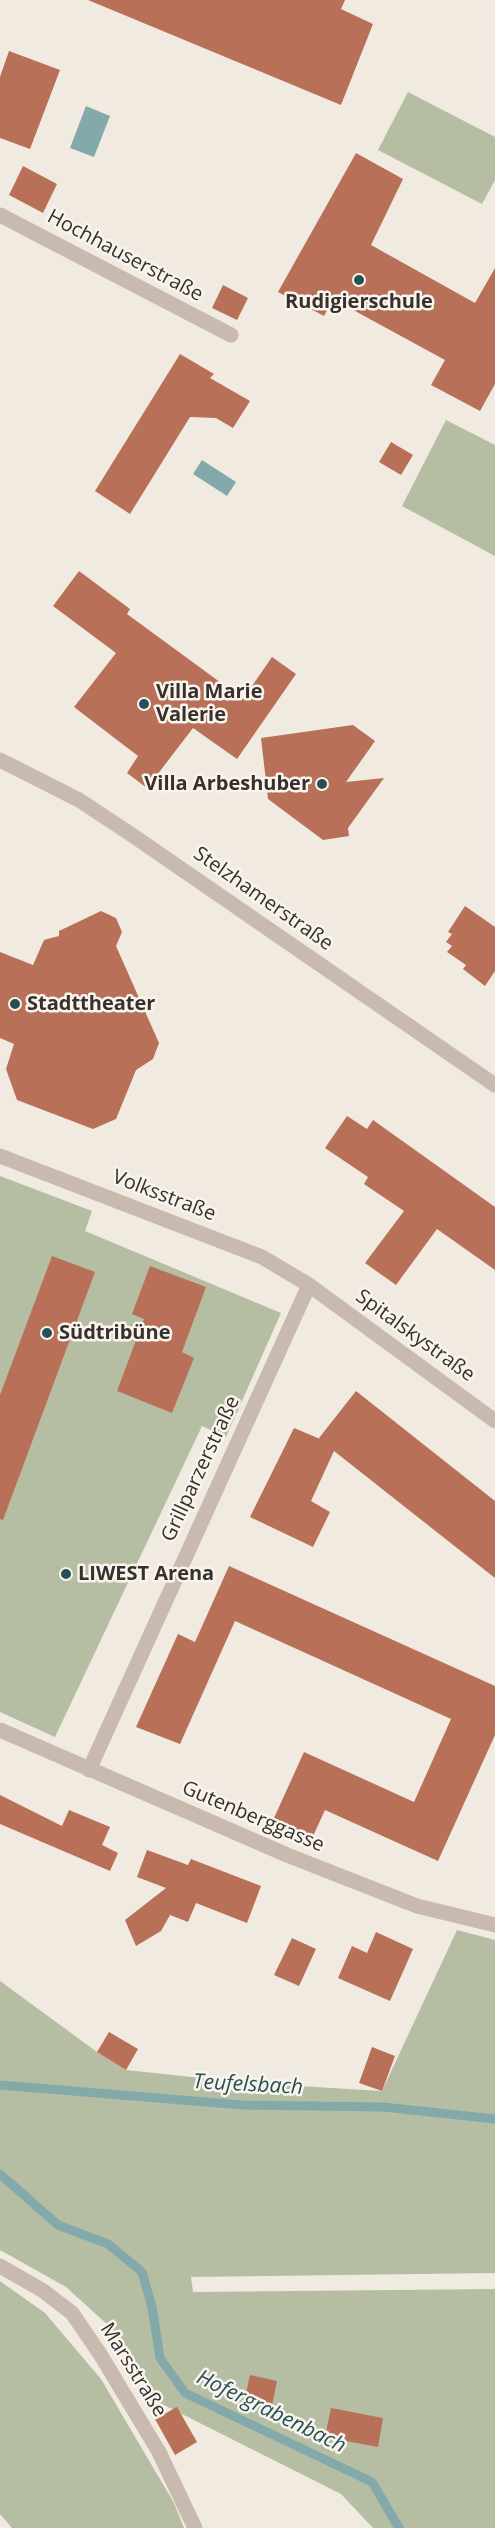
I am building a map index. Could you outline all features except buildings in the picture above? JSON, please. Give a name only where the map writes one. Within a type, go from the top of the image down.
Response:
[{"type":"street","name":"Hochhauserstraße","points":[[0,214],[231,335]]},
{"type":"street","name":"Stelzhamerstraße","points":[[0,760],[79,800],[495,1085]]},
{"type":"street","name":"Volksstraße","points":[[0,1156],[262,1257],[309,1285]]},
{"type":"street","name":"Spitalskystraße","points":[[309,1285],[495,1421]]},
{"type":"street","name":"Grillparzerstraße","points":[[89,1770],[309,1285]]},
{"type":"street","name":"Gutenberggasse","points":[[0,1730],[287,1855],[417,1906],[495,1925]]},
{"type":"street","name":"Marsstraße","points":[[0,2266],[42,2290],[72,2313],[100,2354],[159,2452],[195,2528]]},
{"type":"green space","points":[[408,92],[495,137],[495,180],[482,204],[378,150]]},
{"type":"green space","points":[[446,420],[495,445],[495,556],[402,506]]},
{"type":"green space","name":"LIWEST Arena","points":[[0,1176],[92,1211],[85,1231],[281,1313],[226,1437],[202,1426],[55,1737],[0,1712]]},
{"type":"green space","points":[[457,1930],[495,1940],[495,2273],[191,2277],[193,2292],[495,2289],[495,2528],[373,2528],[341,2494],[156,2401],[109,2326],[66,2287],[0,2250],[0,1981],[97,2052],[126,2070],[248,2083],[382,2091]]},
{"type":"green space","points":[[0,2281],[45,2313],[101,2379],[174,2503],[184,2528],[12,2528],[0,2514]]},
{"type":"water","points":[[86,106],[110,116],[94,157],[70,148]]},
{"type":"water","points":[[202,460],[236,482],[227,496],[193,474]]},
{"type":"waterway","name":"Teufelsbach","points":[[0,2085],[242,2105],[383,2107],[495,2119]]},
{"type":"waterway","name":"Hofergrabenbach","points":[[0,2174],[58,2225],[108,2244],[142,2272],[152,2307],[160,2358],[185,2393],[372,2482],[399,2528]]},
{"type":"place","name":"Rudigierschule","points":[[359,280]]},
{"type":"place","name":"Villa Marie Valerie","points":[[144,704]]},
{"type":"place","name":"Villa Arbeshuber","points":[[322,784]]},
{"type":"place","name":"Stadttheater","points":[[15,1004]]},
{"type":"place","name":"Südtribüne","points":[[47,1333]]},
{"type":"place","name":"LIWEST Arena","points":[[66,1574]]}]
